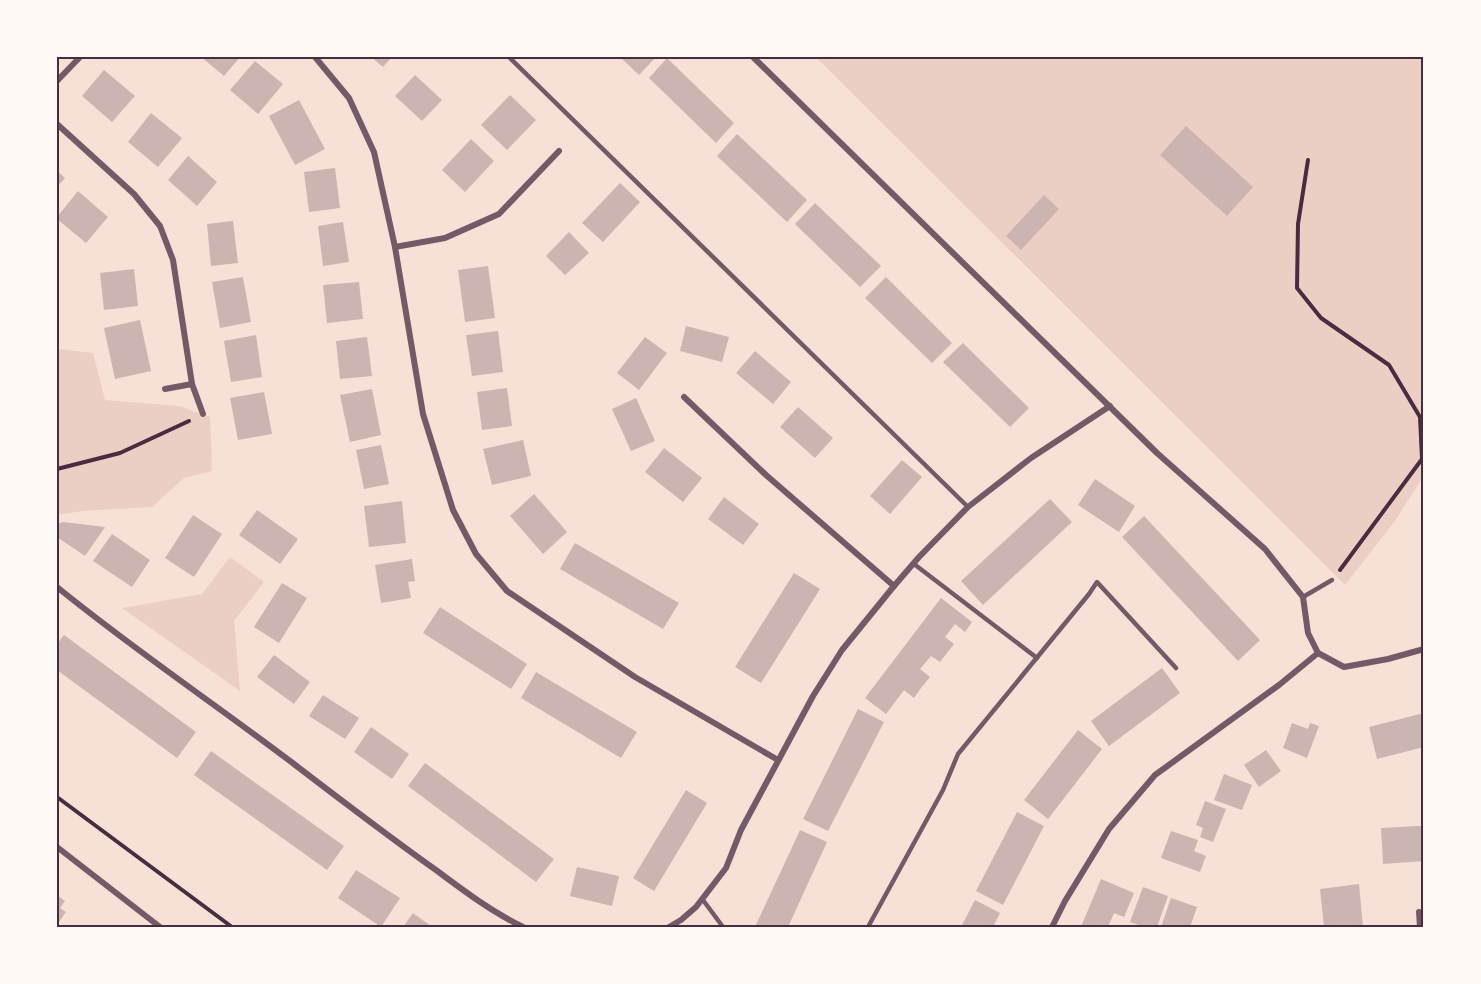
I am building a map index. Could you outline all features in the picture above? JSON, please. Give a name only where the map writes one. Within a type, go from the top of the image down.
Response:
[{"type":"street","points":[[57,81],[80,57]]},
{"type":"street","points":[[315,57],[349,98],[374,152],[395,247],[423,414],[453,510],[476,554],[507,591],[635,677],[778,760]]},
{"type":"street","points":[[753,57],[1157,453],[1265,549],[1303,597],[1308,633],[1318,653],[1344,667],[1389,659],[1424,649]]},
{"type":"street","points":[[57,124],[134,194],[160,226],[172,260],[192,384],[203,414]]},
{"type":"street","points":[[395,247],[445,238],[499,214],[559,152]]},
{"type":"street","points":[[165,389],[192,384]]},
{"type":"street","points":[[684,397],[766,475],[894,586]]},
{"type":"street","points":[[669,927],[681,920],[703,900],[726,868],[741,830],[813,696],[842,650],[894,586],[968,507],[1031,459],[1110,406]]},
{"type":"street","points":[[57,587],[99,621],[240,723],[429,865],[497,913],[524,927]]},
{"type":"street","points":[[1052,927],[1065,901],[1109,829],[1155,775],[1318,653]]},
{"type":"street","points":[[57,847],[160,927]]},
{"type":"street","points":[[1419,912],[1420,927]]},
{"type":"lane","points":[[509,57],[968,507]]},
{"type":"lane","points":[[914,564],[1036,658]]},
{"type":"lane","points":[[1303,597],[1332,580]]},
{"type":"lane","points":[[868,927],[943,790],[958,754],[1097,582],[1176,668]]},
{"type":"lane","points":[[703,900],[723,927]]},
{"type":"path","points":[[1308,160],[1298,224],[1297,288],[1321,318],[1389,365],[1420,417],[1422,459],[1332,580]]},
{"type":"path","points":[[57,469],[120,453],[203,414]]},
{"type":"path","points":[[57,797],[232,927]]},
{"type":"shaded area","points":[[816,57],[1424,57],[1424,475],[1395,521],[1345,585]]},
{"type":"shaded area","points":[[57,342],[59,349],[93,353],[105,400],[179,406],[210,417],[212,471],[184,478],[152,507],[83,511],[57,515]]},
{"type":"shaded area","points":[[230,557],[264,582],[234,621],[240,691],[122,608],[202,594]]},
{"type":"building","points":[[201,57],[240,57],[224,76]]},
{"type":"building","points":[[371,57],[392,57],[383,67]]},
{"type":"building","points":[[620,57],[656,57],[639,75]]},
{"type":"building","points":[[667,58],[734,123],[716,143],[649,78]]},
{"type":"building","points":[[255,61],[283,84],[258,114],[230,90]]},
{"type":"building","points":[[104,70],[135,96],[112,122],[82,96]]},
{"type":"building","points":[[415,75],[442,100],[422,121],[395,96]]},
{"type":"building","points":[[510,95],[536,120],[507,150],[481,125]]},
{"type":"building","points":[[299,100],[325,149],[295,165],[269,116]]},
{"type":"building","points":[[151,113],[182,138],[158,167],[128,142]]},
{"type":"building","points":[[1186,126],[1253,187],[1227,216],[1160,155]]},
{"type":"building","points":[[737,134],[807,200],[787,222],[717,156]]},
{"type":"building","points":[[471,139],[494,161],[465,192],[442,170]]},
{"type":"building","points":[[188,156],[217,182],[197,206],[168,180]]},
{"type":"building","points":[[335,168],[340,208],[309,212],[304,172]]},
{"type":"building","points":[[57,171],[65,178],[57,187]]},
{"type":"building","points":[[620,183],[640,202],[603,242],[582,223]]},
{"type":"building","points":[[78,191],[108,217],[86,243],[57,219]]},
{"type":"building","points":[[1044,195],[1059,209],[1021,250],[1006,236]]},
{"type":"building","points":[[815,203],[881,266],[860,287],[795,224]]},
{"type":"building","points":[[233,221],[238,263],[211,266],[207,224]]},
{"type":"building","points":[[343,222],[349,262],[323,266],[318,226]]},
{"type":"building","points":[[569,232],[589,253],[565,275],[546,256]]},
{"type":"building","points":[[488,266],[495,318],[465,322],[458,270]]},
{"type":"building","points":[[134,269],[138,306],[104,310],[100,273]]},
{"type":"building","points":[[243,277],[251,322],[220,328],[212,282]]},
{"type":"building","points":[[886,277],[952,343],[932,363],[865,298]]},
{"type":"building","points":[[359,282],[363,319],[327,323],[323,285]]},
{"type":"building","points":[[140,320],[151,371],[115,379],[104,328]]},
{"type":"building","points":[[686,326],[729,337],[722,362],[680,351]]},
{"type":"building","points":[[498,331],[503,372],[472,376],[466,335]]},
{"type":"building","points":[[256,335],[262,377],[231,382],[224,341]]},
{"type":"building","points":[[367,337],[372,376],[340,379],[336,341]]},
{"type":"building","points":[[645,337],[667,353],[639,390],[617,373]]},
{"type":"building","points":[[963,343],[1029,408],[1010,427],[943,362]]},
{"type":"building","points":[[755,351],[791,382],[773,404],[736,373]]},
{"type":"building","points":[[507,388],[512,426],[482,430],[477,392]]},
{"type":"building","points":[[372,389],[381,435],[350,442],[340,395]]},
{"type":"building","points":[[264,392],[272,434],[238,440],[230,398]]},
{"type":"building","points":[[636,398],[655,441],[631,451],[612,409]]},
{"type":"building","points":[[798,407],[833,438],[815,458],[780,427]]},
{"type":"building","points":[[523,440],[531,476],[492,485],[483,449]]},
{"type":"building","points":[[381,445],[389,484],[364,489],[356,450]]},
{"type":"building","points":[[664,448],[702,478],[683,502],[645,472]]},
{"type":"building","points":[[902,460],[922,477],[890,514],[870,496]]},
{"type":"building","points":[[1095,479],[1135,506],[1119,532],[1078,505]]},
{"type":"building","points":[[534,494],[567,532],[543,554],[510,516]]},
{"type":"building","points":[[724,497],[759,524],[743,545],[708,519]]},
{"type":"building","points":[[1050,499],[1072,522],[983,605],[961,581]]},
{"type":"building","points":[[402,501],[406,543],[369,547],[364,506]]},
{"type":"building","points":[[257,510],[298,539],[280,564],[239,535]]},
{"type":"building","points":[[193,515],[222,534],[194,577],[165,558]]},
{"type":"building","points":[[1144,516],[1260,640],[1238,661],[1122,537]]},
{"type":"building","points":[[63,522],[105,527],[85,556],[57,537],[57,524]]},
{"type":"building","points":[[112,534],[150,560],[132,587],[93,561]]},
{"type":"building","points":[[575,543],[679,603],[663,629],[560,569]]},
{"type":"building","points":[[412,559],[415,581],[408,582],[411,598],[381,603],[375,565]]},
{"type":"building","points":[[794,573],[820,589],[761,683],[735,667]]},
{"type":"building","points":[[282,583],[307,598],[279,643],[254,627]]},
{"type":"building","points":[[941,598],[972,622],[965,632],[955,624],[945,637],[954,644],[940,662],[931,656],[920,669],[930,677],[914,698],[904,690],[886,714],[865,698]]},
{"type":"building","points":[[440,607],[527,664],[511,689],[423,633]]},
{"type":"building","points":[[64,635],[196,732],[177,758],[57,670],[57,644]]},
{"type":"building","points":[[274,655],[310,682],[294,704],[257,677]]},
{"type":"building","points":[[1162,668],[1180,693],[1109,746],[1091,721]]},
{"type":"building","points":[[536,672],[637,732],[621,758],[521,698]]},
{"type":"building","points":[[323,695],[359,718],[345,739],[309,716]]},
{"type":"building","points":[[858,709],[884,722],[828,831],[803,819]]},
{"type":"building","points":[[1424,713],[1424,747],[1377,759],[1369,727]]},
{"type":"building","points":[[1292,723],[1308,729],[1310,723],[1319,726],[1307,758],[1283,748]]},
{"type":"building","points":[[371,727],[409,754],[392,779],[354,752]]},
{"type":"building","points":[[1078,730],[1102,749],[1048,819],[1024,800]]},
{"type":"building","points":[[1266,750],[1281,771],[1259,787],[1244,765]]},
{"type":"building","points":[[211,751],[344,846],[327,870],[194,775]]},
{"type":"building","points":[[425,763],[554,859],[536,882],[408,786]]},
{"type":"building","points":[[1224,774],[1252,785],[1242,810],[1214,800]]},
{"type":"building","points":[[686,790],[707,803],[654,891],[633,878]]},
{"type":"building","points":[[1205,801],[1226,809],[1213,842],[1200,837],[1203,828],[1196,825]]},
{"type":"building","points":[[1017,812],[1044,826],[1003,905],[976,891]]},
{"type":"building","points":[[1424,826],[1424,861],[1383,864],[1381,828]]},
{"type":"building","points":[[800,830],[827,842],[788,927],[755,927]]},
{"type":"building","points":[[1171,831],[1198,840],[1194,851],[1206,856],[1200,872],[1161,858]]},
{"type":"building","points":[[577,867],[619,876],[612,906],[570,896]]},
{"type":"building","points":[[356,870],[400,898],[381,927],[338,898]]},
{"type":"building","points":[[1101,879],[1134,893],[1124,917],[1114,913],[1108,927],[1081,927]]},
{"type":"building","points":[[1359,884],[1363,927],[1324,927],[1320,889]]},
{"type":"building","points":[[1143,887],[1168,896],[1157,927],[1141,927],[1130,922]]},
{"type":"building","points":[[57,895],[65,901],[60,908],[66,912],[57,925]]},
{"type":"building","points":[[1171,898],[1197,907],[1190,927],[1161,927]]},
{"type":"building","points":[[975,900],[1000,913],[993,927],[961,927]]},
{"type":"building","points":[[413,913],[432,927],[403,927]]}]
